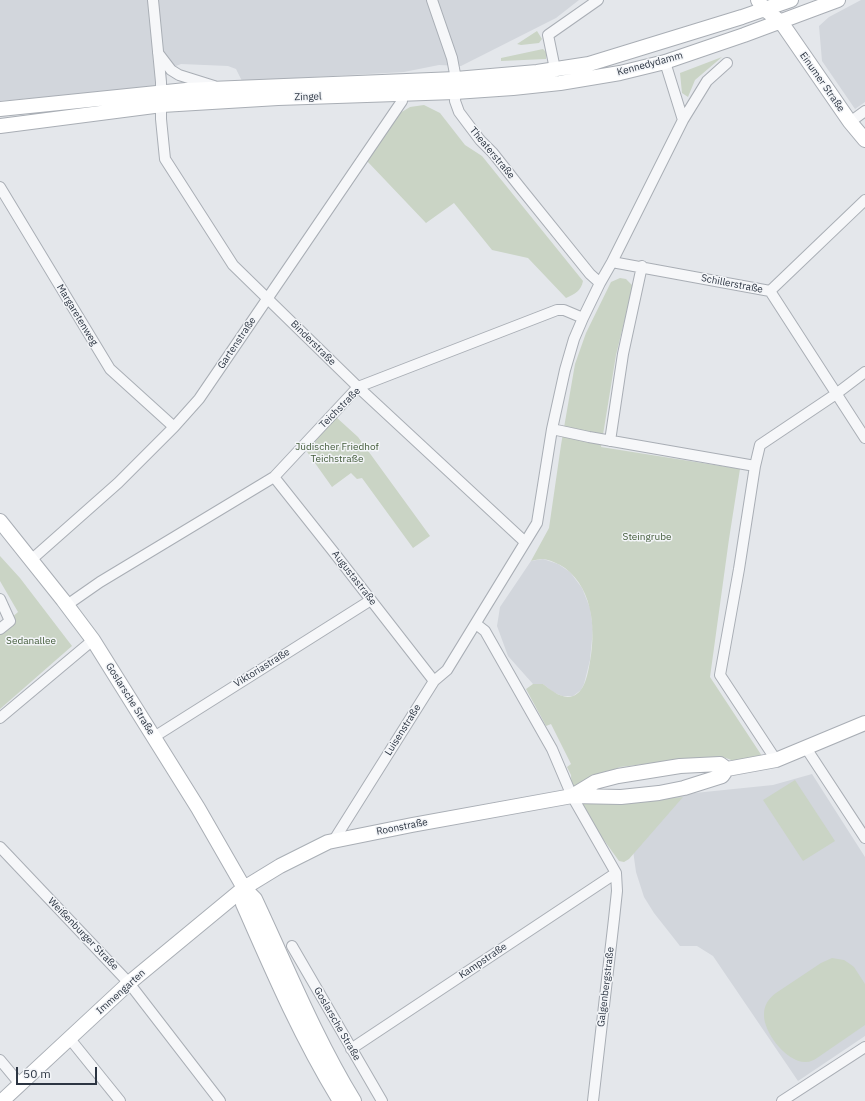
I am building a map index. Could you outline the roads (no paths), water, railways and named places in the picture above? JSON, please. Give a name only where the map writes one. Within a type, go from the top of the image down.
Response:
[{"type":"main road","name":"Kennedydamm","points":[[455,85],[513,88],[560,83],[620,73],[665,62],[781,22],[838,0]]},
{"type":"main road","name":"Kennedydamm","points":[[455,85],[589,64],[761,5],[781,2]]},
{"type":"main road","points":[[781,2],[781,22]]},
{"type":"main road","points":[[761,5],[781,22]]},
{"type":"main road","name":"Einumer Straße","points":[[781,22],[850,122],[865,140]]},
{"type":"main road","name":"Zingel","points":[[0,126],[223,89],[455,85]]},
{"type":"main road","name":"Zingel","points":[[0,109],[162,99],[278,98],[402,94],[455,85]]},
{"type":"main road","name":"Goslarsche Straße","points":[[0,521],[93,640],[210,828],[244,888],[255,899],[310,1019],[339,1077],[354,1101]]},
{"type":"main road","points":[[572,796],[621,797],[659,793],[684,788],[722,776],[727,769],[776,760],[865,723]]},
{"type":"main road","points":[[572,796],[595,782],[618,776],[680,766],[720,764],[727,769]]},
{"type":"main road","name":"Roonstraße","points":[[244,888],[280,866],[334,840],[572,796]]},
{"type":"main road","points":[[244,888],[243,904],[253,927],[315,1060],[340,1101]]},
{"type":"main road","name":"Immengarten","points":[[2,1101],[129,983],[244,888]]},
{"type":"street","name":"Binderstraße","points":[[152,0],[162,99],[161,118],[165,159],[232,265],[358,387],[526,542]]},
{"type":"street","name":"Theaterstraße","points":[[432,0],[452,58],[455,101],[459,112],[590,274],[600,283]]},
{"type":"street","points":[[555,69],[548,35],[598,0]]},
{"type":"street","name":"Zingel","points":[[158,53],[170,70],[179,75],[223,89]]},
{"type":"street","points":[[665,62],[683,120]]},
{"type":"street","points":[[616,873],[572,796],[552,749],[485,631],[476,624],[537,522],[552,429],[565,370],[574,339],[583,318],[683,120],[707,81],[727,63]]},
{"type":"street","name":"Gartenstraße","points":[[31,560],[118,483],[174,427],[199,399],[402,101],[402,94]]},
{"type":"street","points":[[850,122],[865,111]]},
{"type":"street","name":"Margaretenweg","points":[[0,187],[110,369],[174,427]]},
{"type":"street","name":"Schillerstraße","points":[[612,262],[642,266],[770,291],[865,200]]},
{"type":"street","points":[[610,441],[623,354],[642,266]]},
{"type":"street","points":[[770,291],[865,438]]},
{"type":"street","name":"Teichstraße","points":[[67,605],[100,582],[274,477],[358,387],[557,310],[564,310],[583,318]]},
{"type":"street","points":[[776,760],[720,675],[739,569],[754,466],[760,445],[836,394],[865,372]]},
{"type":"street","points":[[552,429],[589,438],[754,466]]},
{"type":"street","name":"Augustastraße","points":[[274,477],[434,681]]},
{"type":"street","points":[[0,599],[10,621],[0,629]]},
{"type":"street","name":"Viktoriastraße","points":[[154,737],[371,600]]},
{"type":"street","name":"Luisenstraße","points":[[334,840],[434,681],[447,670],[476,624]]},
{"type":"street","points":[[0,718],[93,640]]},
{"type":"street","points":[[806,748],[865,838]]},
{"type":"street","name":"Weißenburger Straße","points":[[0,847],[129,983],[220,1101]]},
{"type":"street","name":"Kampstraße","points":[[351,1049],[616,873]]},
{"type":"street","name":"Galgenbergstraße","points":[[593,1101],[617,891],[616,873]]},
{"type":"street","name":"Goslarsche Straße","points":[[292,946],[382,1101]]},
{"type":"street","points":[[70,1039],[120,1101]]},
{"type":"street","points":[[782,1101],[865,1046]]},
{"type":"street","points":[[0,1060],[20,1084]]},
{"type":"park label","name":"Jüdischer Friedhof Teichstraße","points":[[337,452]]},
{"type":"park label","name":"Steingrube","points":[[647,537]]},
{"type":"park label","name":"Sedanallee","points":[[31,641]]}]
